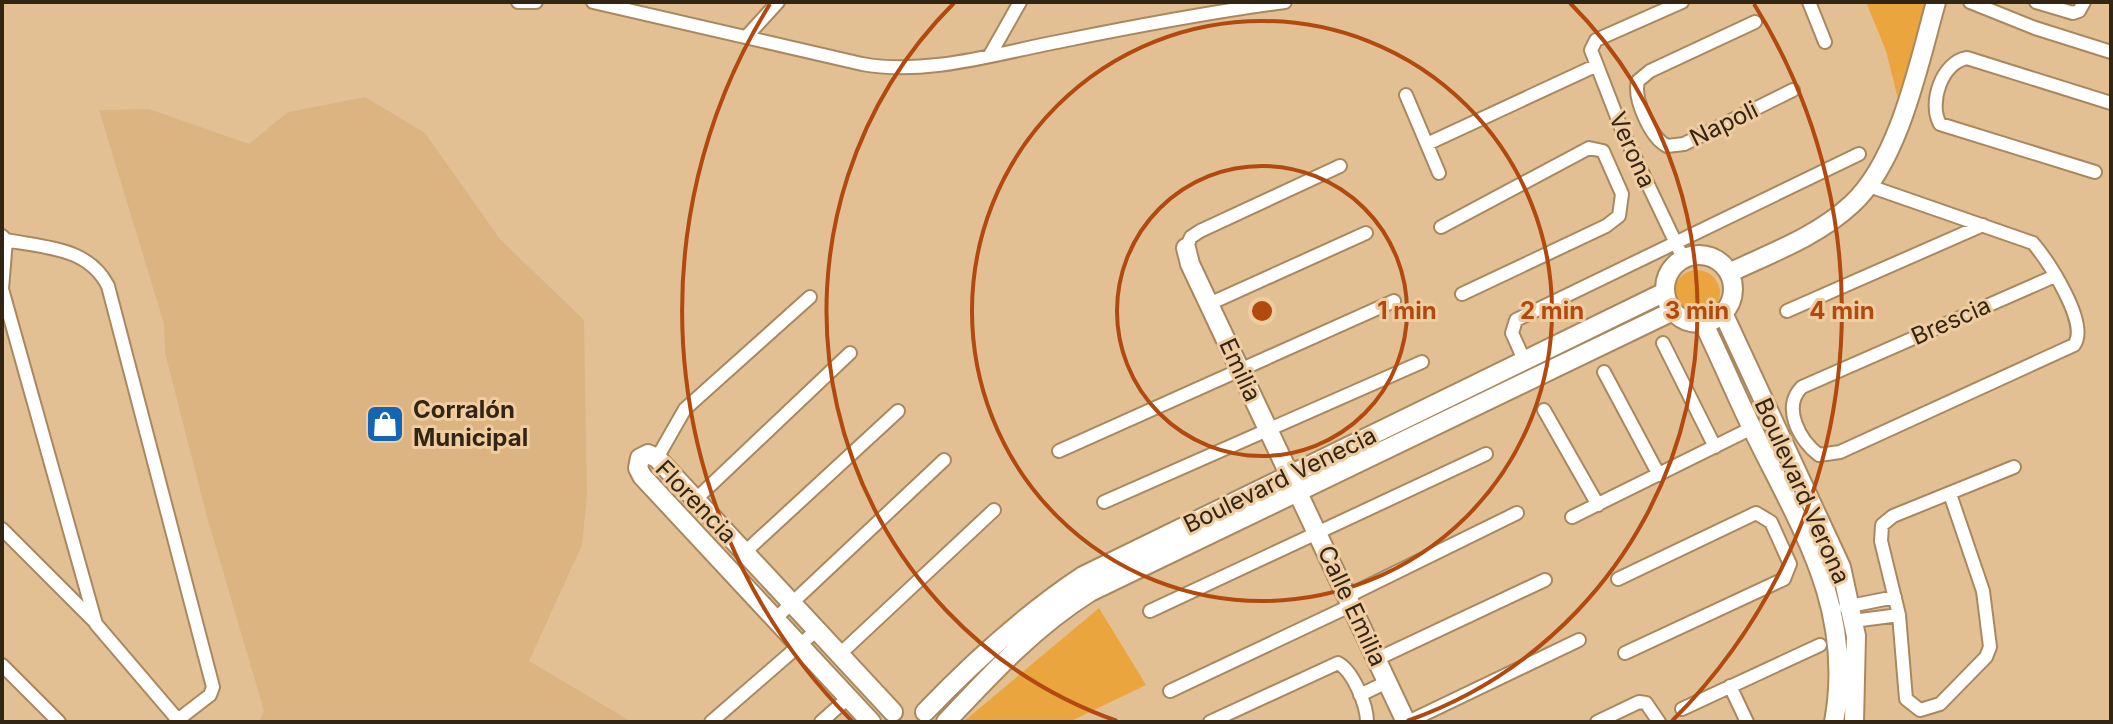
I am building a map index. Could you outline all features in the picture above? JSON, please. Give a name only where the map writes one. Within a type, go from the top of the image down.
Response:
[{"type":"street","points":[[518,2],[536,2]]},
{"type":"street","points":[[593,2],[880,67],[915,67],[990,55],[1188,15],[1285,2]]},
{"type":"street","points":[[747,36],[778,2]]},
{"type":"street","points":[[990,55],[1020,2]]},
{"type":"street","points":[[1188,15],[1194,2]]},
{"type":"street","name":"Verona","points":[[1679,251],[1622,130],[1591,50],[1596,40],[1682,2]]},
{"type":"street","points":[[1809,2],[1825,42]]},
{"type":"street","points":[[1729,273],[1816,231],[1853,204],[1869,186],[1887,153],[1914,78],[1936,2]]},
{"type":"street","points":[[1970,2],[2035,28],[2111,52]]},
{"type":"street","points":[[2035,28],[2039,4],[2073,13],[2079,11],[2084,2]]},
{"type":"street","points":[[1622,130],[1647,118],[1636,87],[1643,76],[1755,22]]},
{"type":"street","points":[[2095,172],[1940,124],[1935,110],[1941,84],[1954,63],[1967,58],[2111,103]]},
{"type":"street","points":[[1427,144],[1595,66]]},
{"type":"street","points":[[1914,78],[1941,84]]},
{"type":"street","name":"Napoli","points":[[1647,118],[1661,143],[1676,147],[1793,90]]},
{"type":"street","points":[[1406,95],[1439,173]]},
{"type":"street","points":[[1441,227],[1589,148],[1603,151],[1615,176],[1623,204],[1619,216],[1613,221],[1462,294]]},
{"type":"street","points":[[1525,362],[1511,328],[1516,320],[1679,251],[1859,154]]},
{"type":"street","points":[[1615,176],[1638,165]]},
{"type":"street","points":[[1186,248],[1191,237],[1200,231],[1340,166]]},
{"type":"street","points":[[1780,439],[1798,429],[1811,449],[1819,455],[1830,455],[2074,345],[2079,327],[2055,276],[2033,243],[1869,186]]},
{"type":"street","points":[[1787,311],[1983,225]]},
{"type":"street","points":[[1209,304],[1366,233]]},
{"type":"street","points":[[2,529],[96,624],[177,721],[210,695],[213,687],[108,286],[99,268],[77,255],[4,238],[2,289],[96,624]]},
{"type":"street","name":"Emilia","points":[[1186,248],[1293,482]]},
{"type":"street","points":[[1679,251],[1715,259],[1729,273],[1731,300],[1723,313],[1703,322],[1688,321],[1673,311],[1665,292],[1679,251]]},
{"type":"street","name":"Brescia","points":[[1798,429],[1792,402],[1802,387],[2055,276]]},
{"type":"street","name":"Boulevard Venecia","points":[[946,722],[1001,663],[1055,614],[1293,482],[1665,292]]},
{"type":"street","points":[[657,458],[685,409],[810,297]]},
{"type":"street","points":[[1059,451],[1394,301]]},
{"type":"street","name":"Boulevard Venecia","points":[[930,717],[985,651],[1070,585],[1673,311]]},
{"type":"street","name":"Boulevard Verona","points":[[1723,313],[1841,567],[1846,612],[1858,661],[1854,722]]},
{"type":"street","name":"Boulevard Verona","points":[[1703,322],[1800,528],[1846,612],[1834,722]]},
{"type":"street","points":[[1663,343],[1715,447]]},
{"type":"street","points":[[695,500],[850,353]]},
{"type":"street","points":[[1104,502],[1422,362]]},
{"type":"street","points":[[1604,372],[1659,475]]},
{"type":"street","points":[[1544,410],[1598,505]]},
{"type":"street","points":[[745,552],[898,411]]},
{"type":"street","points":[[1572,517],[1752,428]]},
{"type":"street","name":"Florencia","points":[[871,722],[642,476],[638,468],[640,458],[648,454],[657,458],[840,654],[888,717]]},
{"type":"street","points":[[1150,611],[1486,454]]},
{"type":"street","points":[[776,618],[944,460]]},
{"type":"street","points":[[1950,494],[1983,591],[1990,647],[1986,657],[1940,704],[1929,709],[1911,706],[1906,699],[1899,615],[1881,541],[1882,525],[1893,516],[2014,467]]},
{"type":"street","name":"Calle Emilia","points":[[1293,482],[1407,722]]},
{"type":"street","points":[[840,654],[994,510]]},
{"type":"street","points":[[1170,691],[1517,513]]},
{"type":"street","points":[[1618,579],[1751,514],[1767,517],[1790,564],[1784,579],[1625,653]]},
{"type":"street","points":[[1780,539],[1800,528]]},
{"type":"street","points":[[1377,659],[1545,580]]},
{"type":"street","points":[[1846,612],[1895,597]]},
{"type":"street","points":[[1846,612],[1899,615]]},
{"type":"street","points":[[711,722],[817,630]]},
{"type":"street","points":[[1407,722],[1579,640]]},
{"type":"street","points":[[1682,709],[1820,645]]},
{"type":"street","points":[[1210,722],[1338,663],[1343,665],[1360,695],[1367,722]]},
{"type":"street","points":[[2,665],[59,722]]},
{"type":"street","points":[[1360,695],[1387,682]]},
{"type":"street","points":[[1730,686],[1747,722]]},
{"type":"street","points":[[821,722],[849,697]]},
{"type":"street","points":[[1597,722],[1630,705],[1646,703],[1659,722]]},
{"type":"street","points":[[888,717],[905,709],[930,717]]},
{"type":"shaded area","points":[[1866,2],[1931,2],[1898,99],[1886,51]]},
{"type":"shaded area","name":"Corralón Municipal","points":[[365,97],[425,133],[500,239],[584,320],[587,495],[582,545],[529,661],[632,722],[259,722],[264,711],[207,517],[165,353],[164,324],[99,110],[149,109],[249,144],[288,112]]},
{"type":"shaded area","points":[[1697,270],[1713,277],[1720,293],[1713,309],[1697,316],[1681,309],[1674,293],[1681,277]]},
{"type":"shaded area","points":[[1099,608],[1146,685],[1069,722],[963,722]]},
{"type":"place","name":"Corralón Municipal","points":[[385,424]]}]
